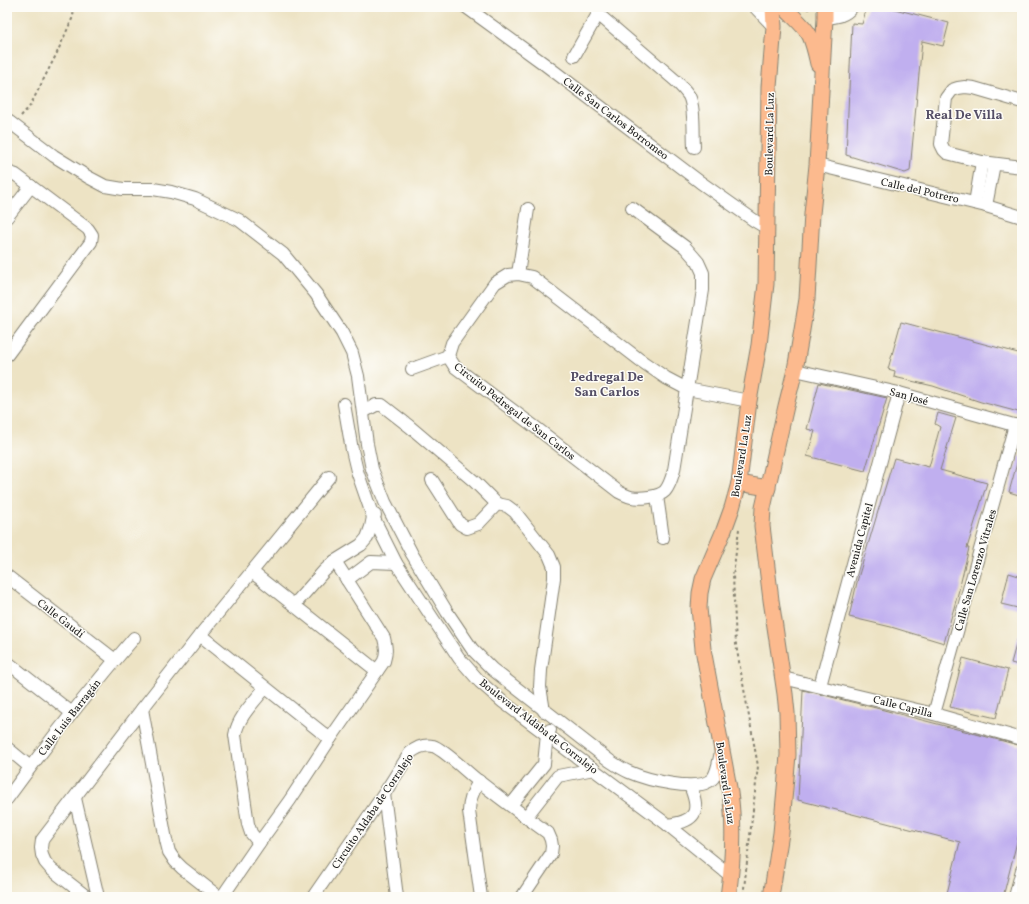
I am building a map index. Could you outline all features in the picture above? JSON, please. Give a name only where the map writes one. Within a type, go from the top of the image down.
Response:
[{"type":"main road","name":"Boulevard La Luz","points":[[728,897],[731,876],[733,838],[732,809],[703,649],[698,608],[703,579],[724,530],[732,508],[738,483],[749,400],[759,345],[766,284],[769,87],[774,26],[773,7]]},
{"type":"main road","points":[[784,7],[803,26],[810,36],[815,51],[821,81]]},
{"type":"main road","points":[[771,897],[781,833],[788,755],[787,713],[762,526],[763,508],[795,370],[807,300],[812,214],[817,165],[825,12],[782,20],[774,26]]},
{"type":"main road","points":[[738,483],[768,488]]},
{"type":"street","name":"Calle San Carlos Borromeo","points":[[466,7],[550,68],[705,185],[767,228]]},
{"type":"street","points":[[755,7],[774,26]]},
{"type":"street","points":[[825,12],[835,17],[845,14],[852,7]]},
{"type":"street","points":[[574,56],[599,10],[684,89],[688,95],[692,108],[694,147]]},
{"type":"street","points":[[1022,102],[974,88],[958,88],[948,94],[946,98],[942,138],[942,147],[946,152],[988,163],[1022,167]]},
{"type":"street","name":"Boulevard Aldaba de Corralejo","points":[[10,122],[54,156],[105,186],[123,189],[153,189],[172,192],[195,199],[239,220],[283,254],[316,294],[342,334],[352,353],[358,376],[367,444],[372,469],[385,502],[412,554],[448,612],[472,649],[492,669],[610,761],[629,772],[658,781],[690,786],[705,784],[712,779],[717,770],[722,749]]},
{"type":"street","points":[[981,204],[988,163]]},
{"type":"street","name":"Calle del Potrero","points":[[817,165],[981,204],[1022,217]]},
{"type":"street","points":[[7,172],[16,175],[31,186],[88,229],[92,235],[91,242],[7,355]]},
{"type":"street","points":[[7,218],[31,186]]},
{"type":"street","points":[[632,208],[685,247],[698,262],[703,273],[703,290],[674,470],[670,483],[665,492],[656,496],[663,538]]},
{"type":"street","points":[[528,209],[518,274],[532,277],[640,360],[666,378],[687,389],[749,400]]},
{"type":"street","name":"Circuito Pedregal de San Carlos","points":[[518,274],[508,275],[495,283],[452,343],[448,356],[455,367],[620,492],[631,497],[656,496]]},
{"type":"street","points":[[412,369],[448,356]]},
{"type":"street","name":"San José","points":[[795,370],[899,393],[1018,426]]},
{"type":"street","name":"Avenida Capitel","points":[[820,686],[899,393]]},
{"type":"street","name":"Boulevard Aldaba de Corralejo","points":[[344,404],[355,464],[373,517],[396,563],[459,658],[480,682],[503,702],[668,825],[731,876]]},
{"type":"street","points":[[363,412],[376,405],[382,405],[475,482],[497,504],[507,506],[515,512],[550,555],[554,567],[554,578],[540,687],[544,711]]},
{"type":"street","name":"Calle San Lorenzo Vitrales","points":[[934,714],[1018,426]]},
{"type":"street","points":[[87,897],[51,869],[45,862],[41,848],[42,840],[200,635],[329,477]]},
{"type":"street","points":[[432,480],[460,524],[467,528],[478,524],[497,504]]},
{"type":"street","points":[[294,605],[324,571],[335,561],[361,544],[367,538],[373,517],[385,502]]},
{"type":"street","points":[[361,544],[370,562]]},
{"type":"street","points":[[142,709],[169,852],[182,868],[220,897],[290,800],[384,661],[386,648],[384,638],[335,561]]},
{"type":"street","points":[[347,580],[370,562],[396,563]]},
{"type":"street","points":[[252,572],[377,671]]},
{"type":"street","name":"Calle Gaudí","points":[[7,576],[115,660]]},
{"type":"street","points":[[200,635],[330,739]]},
{"type":"street","name":"Calle Luis Barragán","points":[[7,799],[30,766],[134,638]]},
{"type":"street","points":[[7,662],[72,713]]},
{"type":"street","name":"Calle Capilla","points":[[783,678],[934,714],[1022,739]]},
{"type":"street","points":[[259,843],[251,833],[248,824],[236,728],[240,720],[265,688]]},
{"type":"street","points":[[511,805],[544,764],[547,734],[558,721]]},
{"type":"street","name":"Circuito Aldaba de Corralejo","points":[[312,897],[384,794],[410,753],[420,746],[427,745],[442,751],[548,834],[552,846],[551,854],[522,897]]},
{"type":"street","points":[[7,748],[30,766]]},
{"type":"street","points":[[544,764],[558,776]]},
{"type":"street","points":[[526,817],[558,776],[594,769]]},
{"type":"street","points":[[479,781],[469,802],[469,811],[481,897]]},
{"type":"street","points":[[668,825],[683,822],[692,816],[695,810],[696,802],[690,786]]},
{"type":"street","points":[[384,794],[397,897]]},
{"type":"street","points":[[75,798],[98,897]]},
{"type":"street","points":[[1015,897],[1022,870]]},
{"type":"path","points":[[10,122],[30,106],[56,55],[72,19],[75,7]]},
{"type":"building","points":[[867,7],[887,7],[949,23],[943,46],[922,41],[910,171],[905,173],[846,155],[852,23],[862,24]]},
{"type":"building","points":[[901,322],[1022,354],[1022,413],[981,402],[933,386],[894,377],[895,371],[888,369]]},
{"type":"building","points":[[819,383],[887,398],[865,471],[807,456],[815,431],[807,429]]},
{"type":"building","points":[[938,413],[956,418],[940,470],[987,483],[967,548],[969,548],[959,590],[944,643],[891,627],[849,617],[858,578],[894,458],[929,467],[940,427],[935,424]]},
{"type":"building","points":[[1019,456],[1022,457],[1022,496],[1009,492]]},
{"type":"building","points":[[1009,573],[1022,577],[1022,609],[1001,604]]},
{"type":"building","points":[[1019,634],[1022,634],[1022,666],[1011,663]]},
{"type":"building","points":[[963,658],[1008,670],[996,718],[950,707]]},
{"type":"building","points":[[803,690],[1022,746],[1022,822],[1003,897],[946,897],[960,842],[798,800]]},
{"type":"district","name":"Real De Villa","points":[[964,114]]},
{"type":"district","name":"Pedregal De San Carlos","points":[[607,384]]}]
